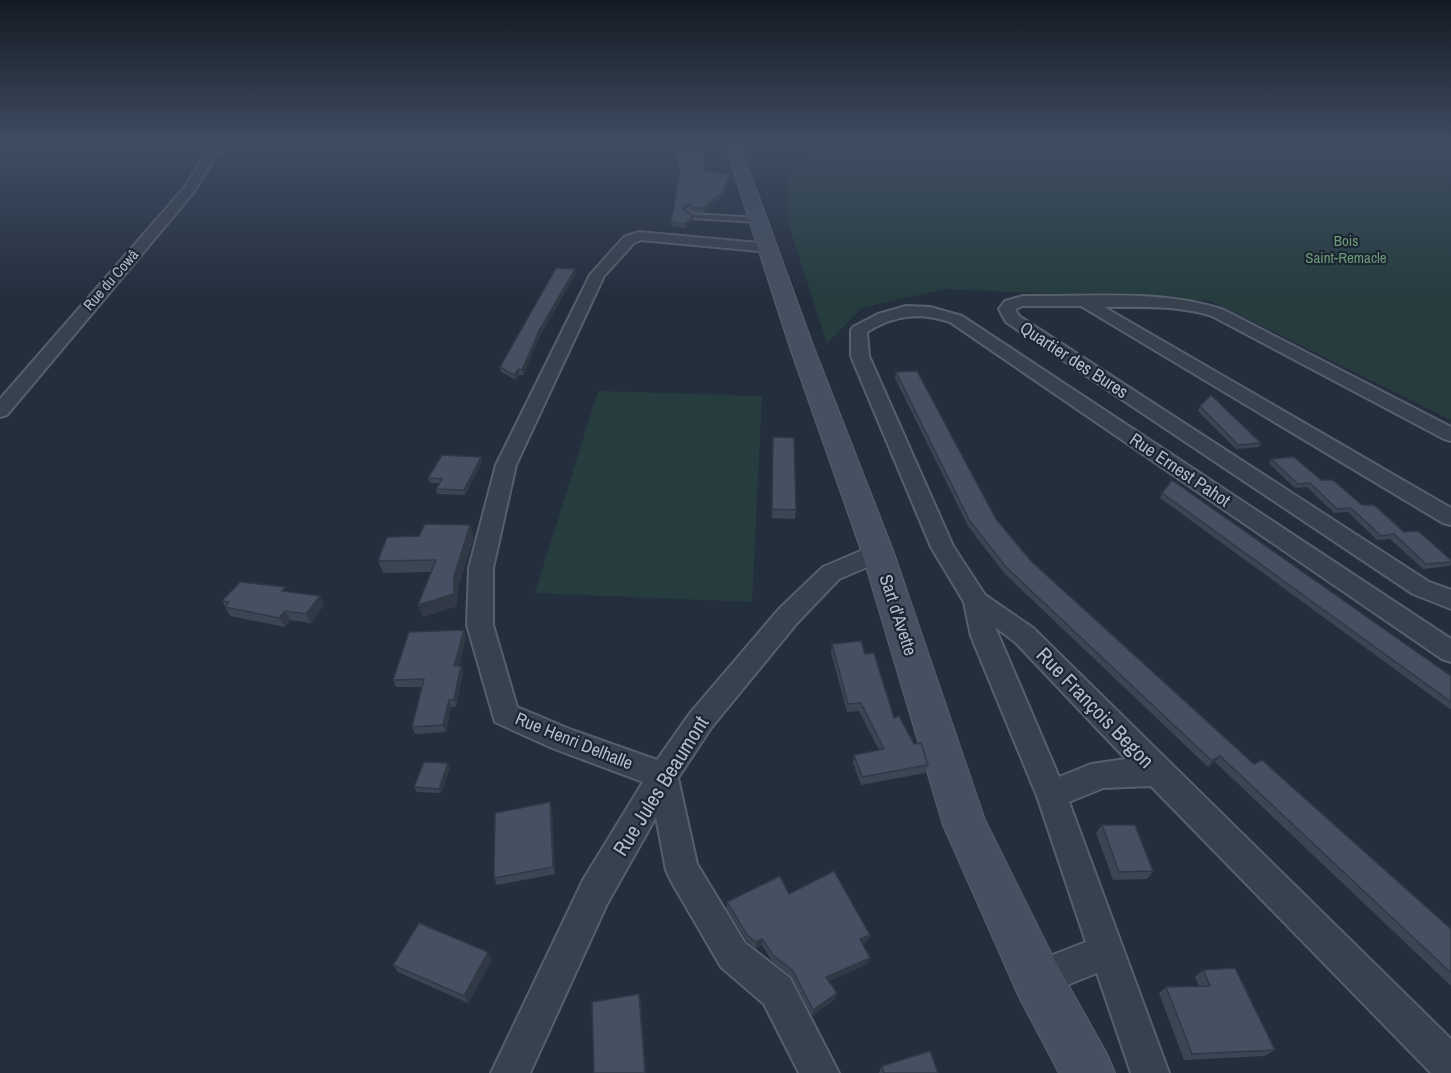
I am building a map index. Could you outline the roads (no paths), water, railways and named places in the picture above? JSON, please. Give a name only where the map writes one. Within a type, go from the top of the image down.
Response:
[{"type":"street","name":"Rue du Cowâ","points":[[0,411],[185,195]]},
{"type":"street","name":"Sart d'Avette","points":[[749,195],[801,345],[878,553],[965,825],[1037,979],[1088,1073]]},
{"type":"street","name":"Rue Henri Delhalle","points":[[663,776],[562,739],[505,714],[480,625],[481,568],[506,465],[597,275],[629,240],[639,236],[769,248]]},
{"type":"street","name":"Quartier des Bures","points":[[1451,519],[1083,302],[1023,301],[1011,304],[1007,309],[1012,320],[1411,581],[1451,600]]},
{"type":"street","points":[[1083,302],[1172,303],[1194,306],[1218,314],[1451,435]]},
{"type":"street","name":"Rue Ernest Pahot","points":[[901,311],[932,310],[975,329],[1311,560],[1451,652]]},
{"type":"street","name":"Rue François Begon","points":[[901,311],[879,317],[859,330],[860,356],[942,547],[976,601],[1024,635],[1158,773],[1451,1066]]},
{"type":"street","name":"Rue Jules Beaumont","points":[[510,1073],[595,892],[663,776],[701,720],[788,616],[831,573],[878,553]]},
{"type":"street","points":[[976,601],[984,636],[1052,796],[1109,951],[1150,1073]]},
{"type":"street","points":[[1052,796],[1080,780],[1112,771],[1158,773]]},
{"type":"street","points":[[663,776],[682,870],[733,955],[777,991],[820,1073]]},
{"type":"street","points":[[1037,979],[1109,951]]},
{"type":"lane","points":[[688,212],[691,216],[758,220]]},
{"type":"park label","name":"Bois Saint-Remacle","points":[[1346,250]]}]
